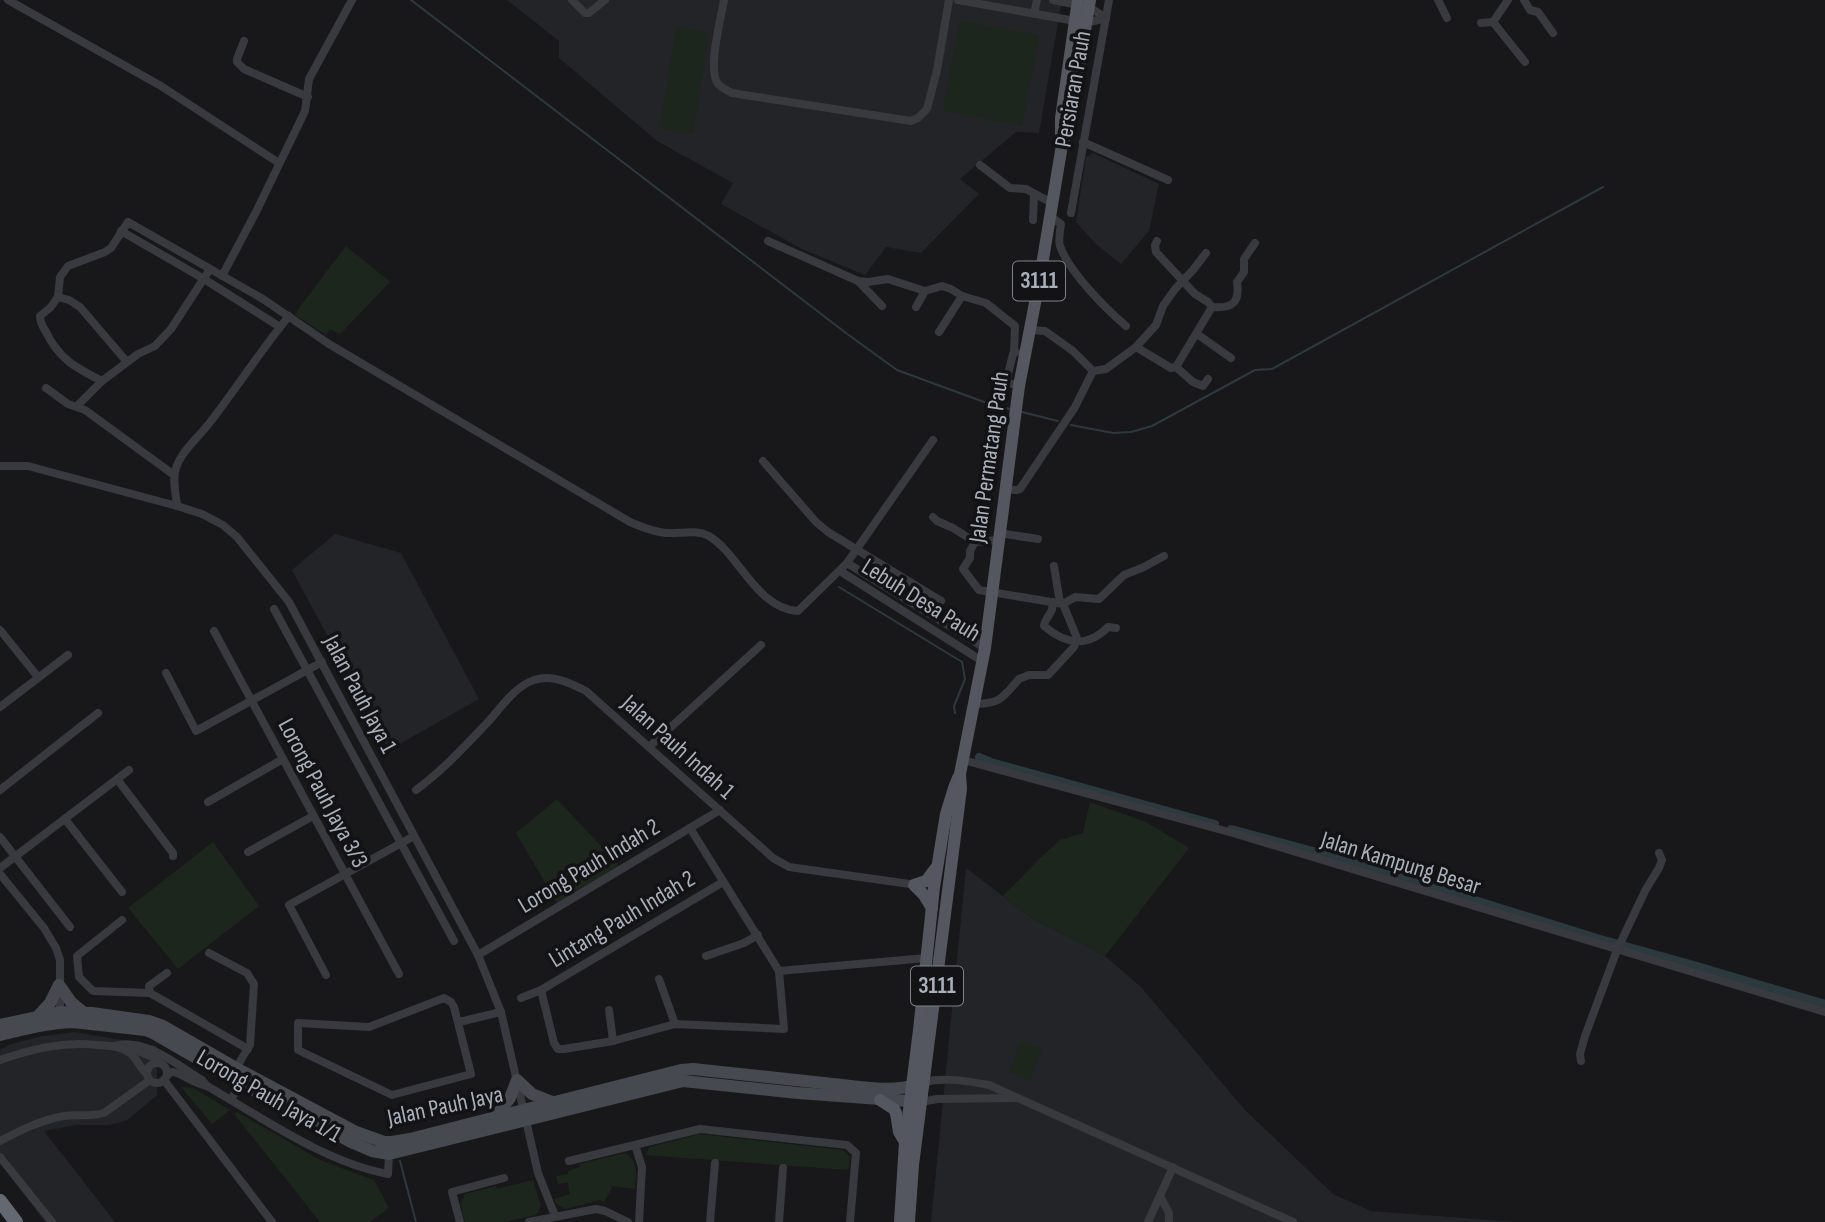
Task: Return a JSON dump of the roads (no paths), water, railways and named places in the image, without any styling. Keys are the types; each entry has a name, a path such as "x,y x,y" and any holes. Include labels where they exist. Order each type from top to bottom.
{"highway":[{"path":"0,1201 16,1222"}],"main road":[{"name":"Jalan Permatang Pauh","path":"918,1084 926,958 937,866 946,814 960,774 985,648 1018,391 1019,353 1029,330 1046,244 1062,145 1061,118 1083,3"},
{"name":"Jalan Permatang Pauh","path":"900,1222 905,1142 918,1084 961,789 960,774"},
{"path":"932,908 914,885 926,881 937,866"},
{"path":"880,1100 894,1109 899,1132 905,1142"},
{"name":"Jalan Permatang Pauh","path":"909,1222 915,1102"}],"street":[{"path":"8,0 161,86 279,163"},
{"path":"222,276 305,111 309,79 352,0"},
{"path":"572,0 585,13 589,13 605,0"},
{"path":"724,0 714,63 717,83 723,89 732,93 911,121 927,109 949,0"},
{"path":"958,0 1001,4 1034,14 1080,22 1106,18"},
{"path":"1034,14 1037,0"},
{"path":"1053,0 1083,3 1106,18"},
{"name":"Persiaran Pauh","path":"1071,212 1109,0"},
{"path":"1438,0 1447,18"},
{"path":"1493,22 1508,0"},
{"path":"1524,0 1530,10 1538,12 1553,33"},
{"path":"1481,23 1493,22"},
{"path":"1493,22 1525,62"},
{"path":"244,41 237,59 244,69 308,97"},
{"path":"1083,142 1168,180"},
{"path":"980,165 1010,188 1026,189 1052,203"},
{"name":"Persiaran Pauh","path":"1055,182 1076,186"},
{"path":"1034,194 1034,220"},
{"path":"1050,218 1061,224 1059,244 1072,267 1099,302 1126,326"},
{"path":"102,381 61,356 51,343 40,316 58,297 60,277 68,266 111,248 128,222 630,522 652,531 697,532 709,537 722,547 773,603 786,611 797,611 847,564 933,440"},
{"path":"121,231 280,327"},
{"path":"768,241 858,281 888,279 925,291 942,286 962,296 986,303 1012,322 1016,329 1019,353"},
{"path":"1157,241 1156,252 1195,294 1212,307 1226,308 1237,298 1237,282 1244,272 1244,259 1255,243"},
{"path":"1046,244 1059,244"},
{"path":"1093,371 1106,369 1136,347 1156,325 1163,306 1175,289 1206,253"},
{"path":"76,406 127,362 155,346 171,329 209,269"},
{"path":"858,281 882,306"},
{"path":"916,307 925,291"},
{"path":"939,332 962,296"},
{"path":"58,297 79,307 127,362"},
{"path":"1175,367 1212,307"},
{"path":"177,506 174,475 176,466 289,316"},
{"path":"1029,330 1045,331 1073,351 1093,371"},
{"path":"1197,334 1231,358"},
{"path":"1136,347 1166,366 1175,367 1198,385 1203,386 1208,379"},
{"path":"1005,489 1020,489 1075,407 1093,371"},
{"path":"46,388 174,475"},
{"path":"763,461 816,522 941,601"},
{"name":"Jalan Pauh Jaya 1","path":"0,466 28,466 202,514 223,525 237,537 289,602 478,955 501,1012 538,1173 555,1216"},
{"path":"933,517 975,542 999,537 1038,539"},
{"path":"975,542 970,558 963,567 979,590 1058,603 1075,597 1099,598 1124,575 1164,556"},
{"name":"Lebuh Desa Pauh","path":"847,564 985,648"},
{"path":"974,704 998,702 1024,677 1048,675 1074,647 1077,638 1058,603 1054,566"},
{"name":"Lebuh Desa Pauh","path":"839,571 982,661"},
{"path":"1058,603 1044,626 1061,638 1085,642 1108,627 1116,628"},
{"path":"274,609 454,941"},
{"path":"0,630 38,677"},
{"name":"Lorong Pauh Jaya 3/3","path":"214,631 399,974"},
{"path":"649,747 761,645"},
{"path":"0,707 68,655"},
{"path":"166,673 196,731 322,663"},
{"name":"Jalan Pauh Indah 1","path":"416,790 462,749 518,690 534,680 552,678 586,691 773,858 789,867 947,889"},
{"path":"0,790 98,713"},
{"path":"208,802 283,759"},
{"name":"Jalan Kampung Besar","path":"963,760 1245,837 1825,1012"},
{"path":"0,868 129,770"},
{"path":"117,779 173,856"},
{"name":"Lorong Pauh Indah 2","path":"478,955 720,810"},
{"path":"248,852 313,816"},
{"path":"65,818 122,892"},
{"path":"609,1010 613,1041 675,1024 784,1029 779,971 690,828"},
{"path":"326,975 289,905 414,836"},
{"path":"0,837 70,928"},
{"path":"1581,1061 1585,1036 1622,939 1662,860 1659,853"},
{"path":"0,874 56,947 60,960 61,1017"},
{"name":"Lintang Pauh Indah 2","path":"521,998 541,990 723,882"},
{"path":"122,920 77,956 79,977 93,991 150,993 248,1049"},
{"path":"706,956 744,943 758,935"},
{"path":"209,953 247,973 254,984 251,1039 236,1076 231,1100"},
{"path":"779,971 926,958"},
{"path":"150,993 149,986 167,973"},
{"path":"659,979 675,1024"},
{"path":"59,985 71,1002 85,1013"},
{"path":"38,1016 50,1003 59,985"},
{"name":"Lintang Pauh Indah 2","path":"541,990 554,1043 558,1049 613,1041"},
{"path":"444,998 451,1002 459,1022 471,1074 393,1095 298,1050 298,1023 369,1027 444,998"},
{"path":"459,1022 501,1012"},
{"name":"Jalan Pauh Jaya","path":"0,1025 38,1016 61,1017 85,1013 156,1023 236,1076 362,1148 389,1154 525,1116 688,1080 798,1093 915,1102"},
{"name":"Jalan Pauh Jaya","path":"0,1035 61,1017 73,1022 145,1030 236,1076 356,1132 384,1142 410,1139 495,1117 525,1116 555,1103 686,1069 891,1089 918,1084"},
{"path":"0,1060 63,1044 117,1045 131,1054 142,1070 156,1083 172,1072 199,1086 207,1086"},
{"name":"Lorong Pauh Jaya 1/1","path":"117,1045 201,1080 220,1094 327,1154 388,1174 389,1154"},
{"path":"0,1141 45,1120 68,1115 96,1116 104,1113 149,1077 151,1065 163,1062 167,1069 166,1078 272,1222"},
{"path":"220,1094 236,1076"},
{"path":"918,1084 936,1079 989,1085 1293,1222"},
{"path":"495,1117 510,1098 517,1080 532,1094 555,1103"},
{"path":"958,1080 958,1100"},
{"path":"915,1102 937,1099 1017,1098"},
{"path":"569,1161 700,1129 847,1145 856,1153 850,1222"},
{"path":"635,1145 642,1167 639,1222"},
{"path":"0,1157 52,1222"},
{"path":"710,1222 715,1163"},
{"path":"1148,1222 1173,1167"},
{"path":"779,1222 783,1168"},
{"path":"460,1222 452,1192 504,1178"},
{"path":"1160,1196 1169,1222"},
{"path":"529,1222 600,1209 628,1222"}],"waterway":[{"path":"411,0 897,370 1010,409"},
{"path":"1071,425 1113,433 1131,432 1152,426 1255,370 1272,369 1603,187"},
{"path":"1022,412 1058,421"},
{"path":"839,587 962,662 965,679 954,706 955,713"},
{"path":"979,757 1215,824"},
{"path":"1231,829 1343,859 1597,938 1825,1004"},
{"path":"400,1161 416,1222"}]}
